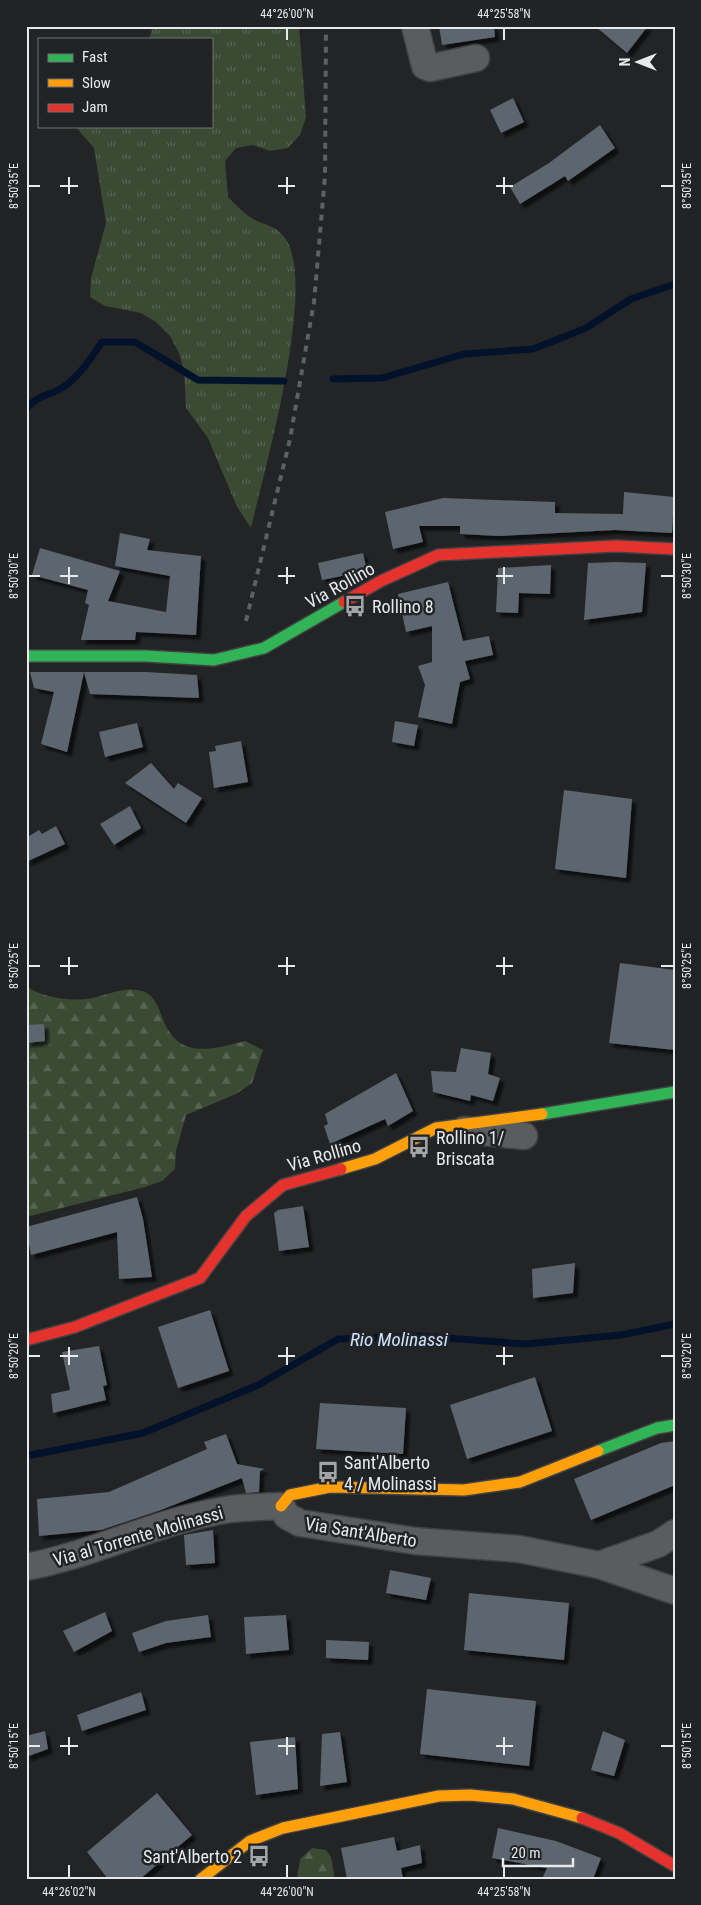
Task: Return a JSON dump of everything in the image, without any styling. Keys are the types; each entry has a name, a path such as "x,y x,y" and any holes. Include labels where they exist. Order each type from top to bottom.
{"street":[{"path":"414,26 423,62 430,68 476,58"},
{"name":"Via Rollino","path":"26,656 127,656 214,660 264,648 381,582 438,555 616,546 675,549"},
{"name":"Via Rollino","path":"26,1340 75,1327 200,1278 246,1216 283,1185 375,1159 436,1128 584,1109 675,1092"},
{"path":"436,1128 524,1136"},
{"name":"Via Sant'Alberto","path":"675,1425 657,1428 520,1482 464,1490 330,1487 290,1495 280,1506 287,1516 294,1520 321,1528 415,1541 518,1549 599,1564 675,1591"},
{"name":"Via al Torrente Molinassi","path":"26,1567 63,1560 175,1523 231,1509 280,1506"},
{"path":"599,1564 658,1544 675,1532"},
{"path":"201,1879 250,1841 283,1828 439,1796 470,1795 513,1799 581,1818 619,1833 675,1866"}],"green space":[{"path":"153,26 299,26 306,117 300,135 288,148 270,151 253,145 236,148 225,161 228,197 249,216 279,231 285,238 294,261 295,294 292,335 285,379 251,528 237,507 208,438 186,408 184,371 179,353 170,336 156,322 141,313 105,306 90,297 91,278 106,223 94,148 77,128 212,128 212,38 149,38"},
{"path":"26,986 41,994 67,999 93,998 112,992 132,989 145,992 156,1003 169,1031 186,1046 207,1049 245,1041 263,1050 252,1083 236,1094 186,1115 176,1151 175,1169 162,1181 26,1217"},
{"path":"312,1848 326,1850 331,1857 335,1879 297,1879 300,1859"}],"building":[{"path":"439,26 494,26 495,37 442,45"},
{"path":"595,26 648,26 627,53"},
{"path":"513,98 524,122 501,133 490,110"},
{"path":"600,125 615,148 568,181 565,176 520,204 510,187 549,163"},
{"path":"624,492 674,497 672,533 615,530 499,536 460,534 460,526 419,526 423,542 393,549 385,512 443,498 555,502 555,513 623,514"},
{"path":"120,533 150,539 147,550 201,556 196,635 136,632 135,640 81,640 89,605 85,603 88,590 32,575 40,548 120,571 108,601 166,612 170,576 115,566"},
{"path":"363,553 367,571 322,580 318,563"},
{"path":"588,563 646,563 642,612 584,620"},
{"path":"551,565 550,594 519,593 518,613 496,612 498,568"},
{"path":"448,582 463,641 489,636 493,655 465,661 470,679 460,682 452,724 418,717 425,685 418,666 432,662 432,626 406,632 398,594"},
{"path":"30,672 84,672 67,752 41,744 54,692 34,688"},
{"path":"84,672 146,672 197,675 199,698 90,694"},
{"path":"395,721 418,725 414,746 392,742"},
{"path":"137,723 143,747 105,757 99,732"},
{"path":"241,741 248,782 214,788 209,752 216,751 215,746"},
{"path":"151,763 174,789 178,783 202,798 186,823 125,783"},
{"path":"564,790 632,799 626,878 555,869"},
{"path":"130,806 141,828 114,845 100,824"},
{"path":"56,826 65,844 26,862 26,838 39,830 42,834"},
{"path":"620,963 675,970 675,1050 609,1043"},
{"path":"44,1024 45,1041 26,1043 26,1025"},
{"path":"461,1048 491,1053 488,1074 500,1078 493,1101 471,1095 470,1101 433,1092 431,1071 456,1072"},
{"path":"396,1073 413,1111 388,1126 385,1119 330,1144 324,1126 328,1124 325,1114"},
{"path":"137,1197 143,1219 152,1277 119,1279 117,1232 31,1255 26,1227"},
{"path":"303,1206 309,1247 279,1251 274,1213 278,1210"},
{"path":"575,1263 573,1293 533,1298 532,1269"},
{"path":"210,1310 229,1371 178,1388 158,1327"},
{"path":"99,1346 107,1385 103,1386 106,1400 53,1413 51,1394 70,1390 62,1352"},
{"path":"535,1377 552,1431 467,1459 450,1405"},
{"path":"320,1403 406,1408 403,1454 316,1449"},
{"path":"226,1434 237,1464 265,1469 260,1471 259,1492 246,1493 242,1478 161,1510 101,1530 39,1536 37,1499 109,1492 207,1449 204,1442"},
{"path":"675,1441 675,1485 591,1520 574,1479 661,1443"},
{"path":"213,1530 215,1563 186,1565 184,1535"},
{"path":"390,1570 431,1578 426,1600 386,1593"},
{"path":"469,1593 569,1603 564,1660 464,1650"},
{"path":"105,1612 112,1631 74,1652 63,1631"},
{"path":"208,1615 211,1637 166,1643 139,1652 132,1633 166,1621"},
{"path":"286,1615 289,1650 246,1654 244,1617"},
{"path":"326,1640 369,1642 368,1660 326,1658"},
{"path":"427,1689 536,1701 529,1766 420,1754"},
{"path":"141,1692 146,1710 82,1731 77,1715"},
{"path":"45,1731 48,1749 26,1757 26,1736"},
{"path":"603,1731 625,1740 614,1776 591,1770"},
{"path":"340,1732 347,1782 320,1786 322,1734"},
{"path":"295,1737 298,1789 256,1795 250,1742"},
{"path":"157,1793 192,1835 140,1879 108,1879 87,1852"},
{"path":"498,1828 556,1841 601,1858 593,1879 542,1879 547,1868 492,1858"},
{"path":"394,1837 397,1851 420,1845 422,1863 401,1868 403,1879 347,1879 341,1848"}],"waterway":[{"path":"333,379 382,378 464,354 533,349 586,328 631,299 675,284"},
{"path":"26,409 30,404 60,389 72,380 102,342 135,342 198,380 284,381"},
{"name":"Rio Molinassi","path":"26,1456 143,1433 258,1385 338,1339 420,1336 525,1344 621,1335 675,1324"}],"railway":[{"path":"246,621 290,439 314,302 325,176 326,26"}],"traffic: fast":[{"path":"26,656 146,656 214,660 264,648 344,602"},
{"path":"542,1114 675,1092"},
{"path":"598,1451 657,1428 675,1425"}],"traffic: slow":[{"path":"341,1169 375,1159 436,1128 542,1114"},
{"path":"281,1506 290,1495 330,1487 464,1490 520,1482 598,1451"},
{"path":"201,1879 250,1841 283,1828 439,1796 470,1795 513,1799 582,1818"}],"traffic: jam":[{"path":"344,602 381,581 438,555 616,546 675,549"},
{"path":"26,1340 75,1327 200,1278 246,1216 283,1185 341,1169"},
{"path":"582,1818 619,1833 675,1866"}],"place":[{"name":"Rollino 8","path":"355,606"},
{"name":"Rollino 1/ Briscata","path":"419,1147"},
{"name":"Sant'Alberto 4 / Molinassi","path":"328,1472"},
{"name":"Sant'Alberto 2","path":"259,1856"}]}
